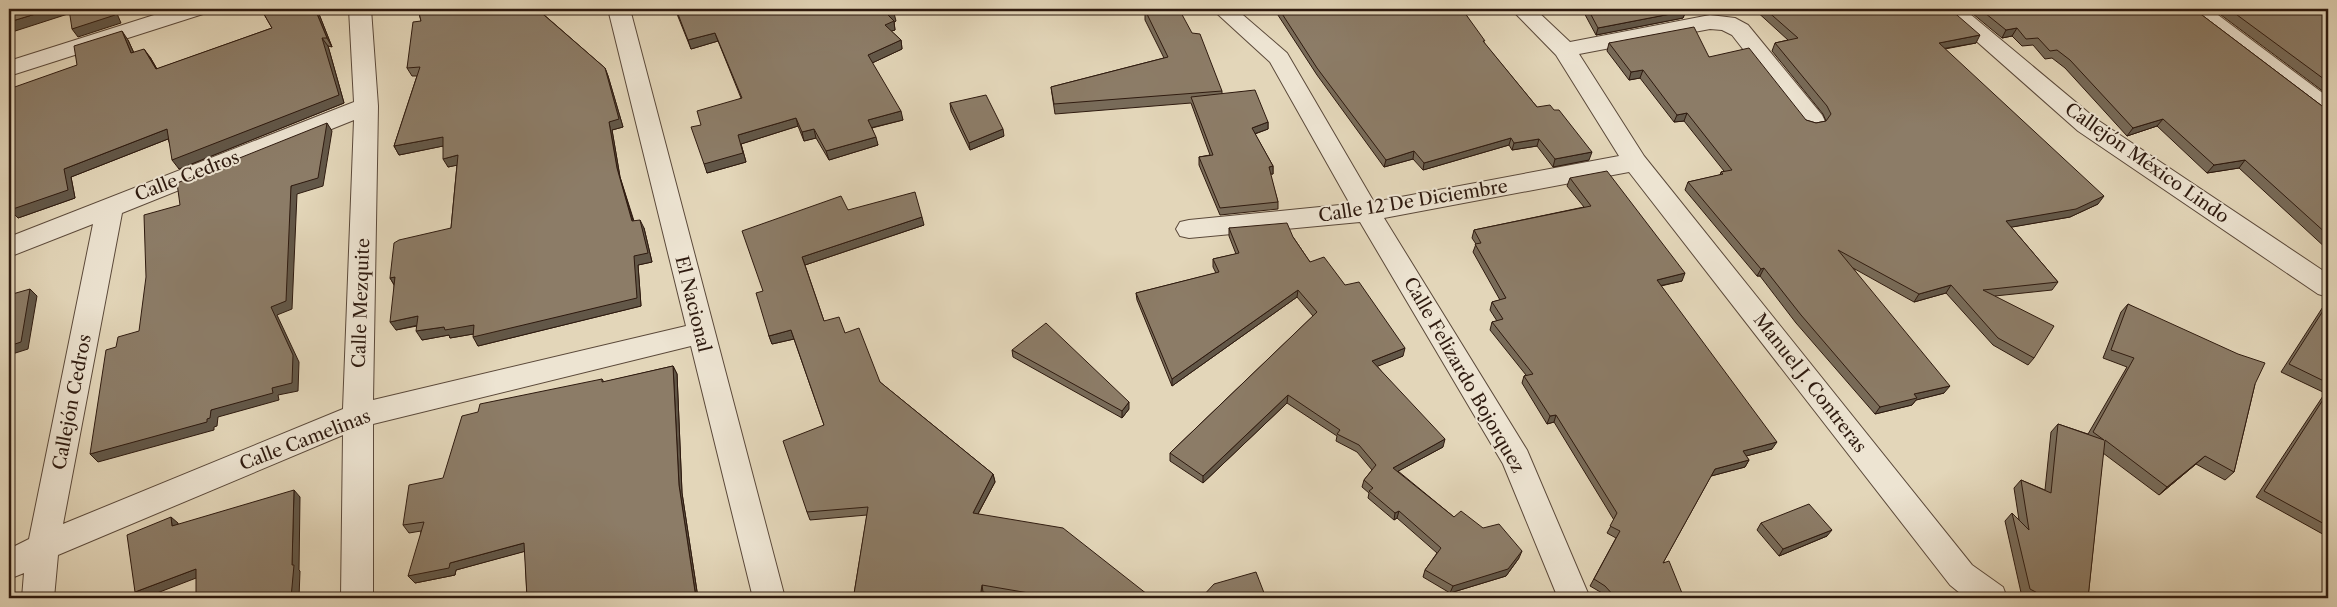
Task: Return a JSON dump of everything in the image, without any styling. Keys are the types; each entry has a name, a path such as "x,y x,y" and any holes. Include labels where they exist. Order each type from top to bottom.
{"street":[{"path":"9,69 195,9"},
{"name":"Calle Mezquite","path":"357,598 358,416 366,106 360,9"},
{"name":"El Nacional","path":"620,9 769,598"},
{"name":"Calle Felizardo Bojorquez","path":"1223,9 1279,58 1367,212 1516,460 1574,598"},
{"name":"Manuel J. Contreras","path":"1522,9 1565,50 1635,162 1961,575 1991,598"},
{"name":"Callejón México Lindo","path":"1950,9 2086,125 2328,287"},
{"path":"2196,9 2328,109"},
{"path":"1565,50 1710,22 1727,23 1740,30 1813,121"},
{"name":"Calle Cedros","path":"9,247 366,106"},
{"name":"Calle 12 De Diciembre","path":"1189,229 1367,212 1635,162"},
{"name":"Callejón Cedros","path":"38,598 43,548 110,206"},
{"name":"Calle Camelinas","path":"9,565 43,548 358,416 701,333"}],"building":[{"path":"9,9 52,9 9,22"},
{"path":"69,9 113,9 115,15 72,29"},
{"path":"261,9 315,9 327,38 322,38 339,95 172,160 167,129 64,169 68,190 10,210 9,89 77,65 74,46 122,31 131,53 144,49 156,69 272,28"},
{"path":"418,9 537,9 605,68 619,119 609,122 617,168 632,221 640,220 648,253 634,256 637,298 473,337 474,325 445,330 444,327 416,331 418,316 390,322 395,277 390,278 394,243 399,240 451,228 458,155 443,159 443,137 394,146 420,67 407,68 413,22 421,21"},
{"path":"676,9 890,9 894,13 888,15 894,21 885,25 901,40 868,55 901,111 868,120 876,137 826,151 814,129 802,132 796,118 738,135 743,153 704,164 691,127 701,125 697,111 742,98 715,33 688,40"},
{"path":"1179,9 1192,33 1200,34 1222,91 1054,104 1051,87 1168,57 1145,10"},
{"path":"1279,9 1462,9 1485,41 1483,41 1537,107 1550,105 1554,110 1559,110 1592,152 1555,159 1539,139 1514,143 1511,138 1424,163 1414,151 1386,160 1317,68"},
{"path":"1588,9 1685,9 1686,11 1598,28"},
{"path":"1765,9 1950,9 1980,35 1939,43 2104,196 2076,209 2006,221 2058,282 1983,290 2054,326 2034,358 1998,338 1951,285 1919,294 1838,250 1950,386 1914,394 1917,398 1880,407 1801,315 1764,268 1761,269 1688,182 1732,170 1687,113 1677,115 1643,70 1631,72 1609,43 1694,27 1709,57 1749,48 1806,120 1816,123 1826,121 1831,114 1827,106 1775,43 1798,38"},
{"path":"1980,9 2194,9 2328,109 2328,235 2245,160 2214,165 2163,119 2133,128 2070,60 2057,50 2050,51 2038,38 2026,39 2017,28 2006,30"},
{"path":"2229,9 2328,9 2328,82"},
{"path":"1255,90 1268,122 1252,128 1273,166 1269,167 1278,202 1220,208 1199,157 1213,155 1191,97"},
{"path":"986,95 1003,129 969,143 950,103"},
{"path":"327,123 318,178 291,186 286,301 271,307 293,355 292,383 272,388 273,393 211,410 210,418 207,419 207,422 90,454 106,350 116,347 118,337 139,331 146,277 144,215 180,205 177,183"},
{"path":"1607,171 1685,273 1657,280 1777,442 1743,451 1749,460 1715,469 1663,563 1669,561 1684,598 1614,598 1605,586 1594,579 1620,531 1610,526 1617,513 1556,415 1550,416 1524,376 1533,374 1492,322 1503,319 1492,302 1506,298 1475,244 1481,243 1474,230 1591,206 1570,178"},
{"path":"915,192 922,217 802,257 824,321 839,317 845,333 859,328 880,382 993,474 973,513 1063,528 1152,598 1058,598 982,585 980,598 850,598 851,594 854,594 868,507 807,512 783,441 824,425 791,330 769,336 756,293 763,291 742,231 841,196 848,210"},
{"path":"1287,223 1293,237 1310,262 1324,257 1345,285 1359,282 1405,348 1372,361 1445,439 1393,468 1454,517 1461,511 1483,528 1499,524 1522,551 1508,569 1453,586 1425,570 1441,548 1399,511 1395,513 1369,491 1373,488 1364,480 1376,465 1359,445 1337,434 1340,430 1288,395 1203,476 1170,453 1317,312 1298,290 1172,379 1136,293 1219,272 1213,259 1239,253 1229,228"},
{"path":"30,289 21,342 9,346 9,295"},
{"path":"2328,303 2328,383 2289,364"},
{"path":"2128,304 2238,354 2265,363 2255,384 2234,472 2205,456 2167,487 2105,440 2088,598 2047,598 2030,589 2012,513 2029,530 2021,480 2051,493 2058,424 2104,440 2093,432 2134,358 2111,350"},
{"path":"1046,323 1129,402 1122,411 1012,350"},
{"path":"673,366 679,485 696,598 575,598 575,596 569,598 527,598 524,543 450,563 449,568 408,576 424,522 403,525 409,485 443,478 462,416 478,412 480,404 602,379 602,382"},
{"path":"2328,392 2328,526 2264,491"},
{"path":"294,490 292,565 294,565 291,598 196,598 196,569 135,592 127,535 171,517 172,526"},
{"path":"1809,504 1832,530 1783,549 1761,523"},
{"path":"1256,572 1266,598 1201,598 1214,584"}]}
